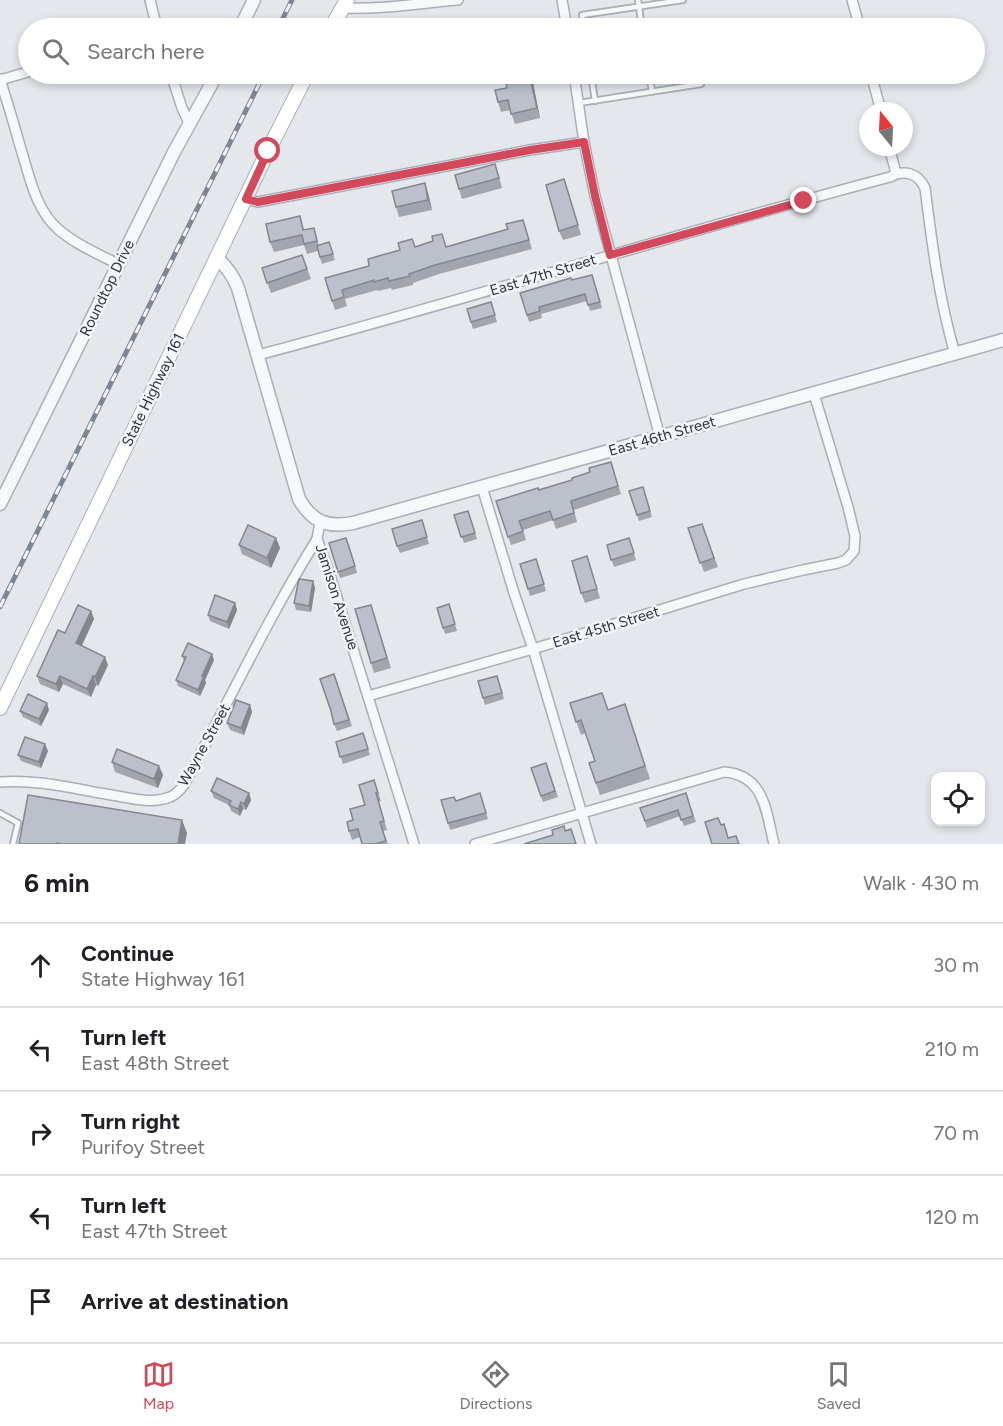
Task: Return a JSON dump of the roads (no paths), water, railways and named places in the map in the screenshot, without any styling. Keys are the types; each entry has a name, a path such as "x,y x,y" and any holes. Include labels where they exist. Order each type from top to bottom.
{"main road":[{"path":"337,18 345,4"},
{"name":"State Highway 161","path":"0,708 268,151 303,84"}],"street":[{"path":"150,0 154,18"},
{"path":"245,18 254,0"},
{"path":"345,4 362,9 458,0"},
{"path":"562,0 565,18"},
{"path":"852,0 857,18"},
{"path":"18,75 0,80 39,202 49,220 59,230 118,264"},
{"path":"174,84 189,123"},
{"name":"Roundtop Drive","path":"0,504 4,486 189,123 211,84"},
{"path":"576,84 595,196 660,437"},
{"path":"873,84 878,102"},
{"path":"246,199 258,202 530,150 584,142"},
{"path":"892,156 896,173 916,176 925,188 938,284 945,321 955,354"},
{"name":"East 47th Street","path":"258,355 445,304 610,255 890,177 896,173"},
{"name":"Jamison Avenue","path":"218,258 232,274 238,288 299,499 311,516 320,522 317,539 414,844"},
{"name":"East 46th Street","path":"320,522 342,525 1003,340"},
{"name":"East 45th Street","path":"368,696 533,649 744,584 846,560 854,551 855,536 814,394"},
{"path":"482,487 591,844"},
{"name":"Wayne Street","path":"0,782 35,783 149,801 170,797 177,793 184,785 263,634 317,539"},
{"path":"476,844 724,772 744,776 759,790 774,844"}],"lane":[{"path":"638,0 641,18"},
{"path":"582,18 582,15 683,0"},
{"path":"593,84 596,101"},
{"path":"651,84 652,91"},
{"path":"579,103 701,84"},
{"path":"0,813 18,823 13,844"}],"railway":[{"path":"283,18 292,0"},
{"path":"0,607 259,84"}]}
